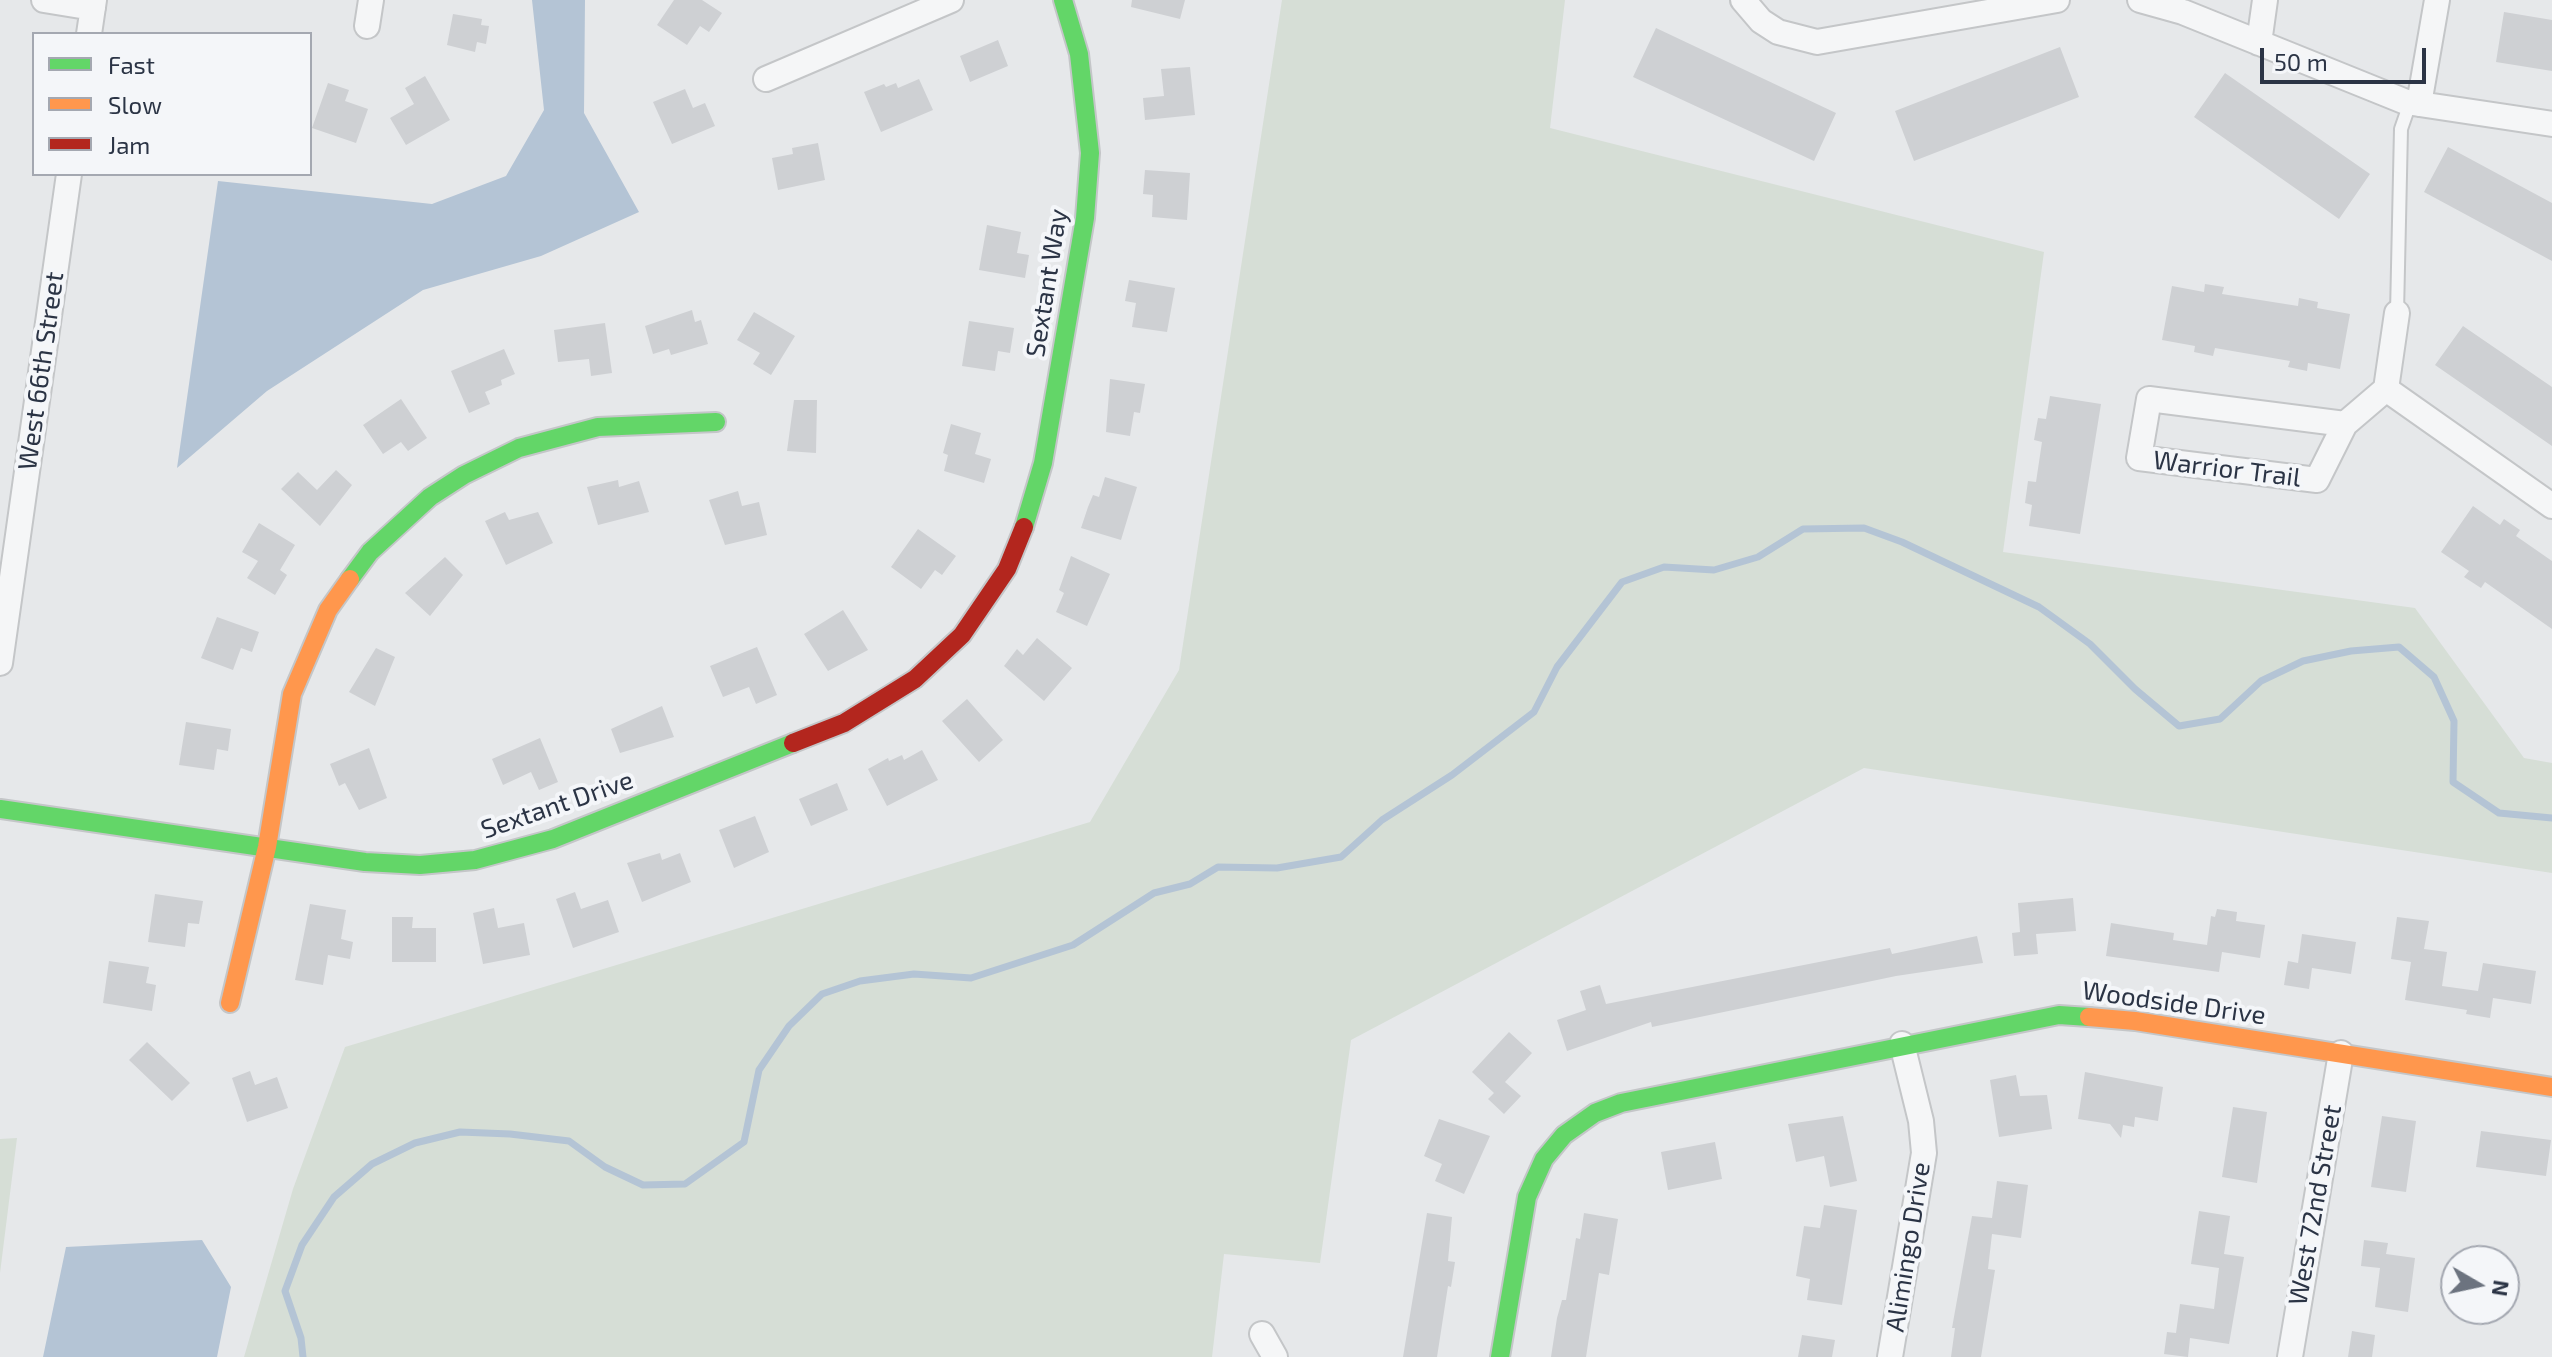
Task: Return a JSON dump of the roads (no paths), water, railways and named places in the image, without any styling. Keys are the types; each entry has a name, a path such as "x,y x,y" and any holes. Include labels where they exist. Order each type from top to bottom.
{"street":[{"path":"44,0 94,4 89,32"},
{"path":"367,26 371,0"},
{"path":"766,79 951,0"},
{"name":"Sextant Way","path":"1007,569 1036,495 1085,218 1089,120 1079,54 1063,0"},
{"path":"1745,3 1778,32 1817,42 2057,0"},
{"path":"2140,0 2183,12 2414,104 2552,124"},
{"path":"2259,43 2265,0"},
{"path":"2414,104 2437,0"},
{"name":"West 66th Street","path":"0,663 69,176"},
{"path":"2397,308 2386,389 2552,506"},
{"name":"Warrior Trail","path":"2345,424 2149,399 2139,458 2317,480 2345,424 2386,389"},
{"path":"230,1003 267,847 287,714 302,665 323,619 345,584 398,523 464,475 538,442 619,425 716,422"},
{"name":"Sextant Drive","path":"0,809 365,862 420,865 484,859 553,839 844,723 890,697 962,635 1007,569"},
{"name":"Woodside Drive","path":"1500,1357 1530,1190 1544,1159 1564,1135 1604,1109 2033,1017 2077,1015 2552,1087"},
{"name":"Alimingo Drive","path":"1890,1357 1924,1153 1921,1121 1902,1044"},
{"name":"West 72nd Street","path":"2290,1357 2341,1053"},
{"path":"1262,1334 1275,1357"}],"lane":[{"path":"2397,308 2401,129 2414,104"}],"water":[{"path":"532,0 585,0 584,113 639,212 541,256 423,290 267,391 177,468 218,181 432,204 506,176 544,110"},
{"path":"202,1240 231,1287 217,1357 43,1357 66,1247"}],"waterway":[{"path":"303,1357 301,1338 285,1291 302,1245 334,1197 372,1164 415,1143 460,1132 510,1134 569,1141 605,1167 643,1185 685,1184 744,1142 759,1070 789,1026 822,994 860,981 914,974 971,978 1073,945 1154,893 1190,884 1218,867 1277,868 1341,857 1382,820 1452,775 1534,712 1557,667 1622,582 1664,567 1714,570 1758,557 1803,529 1864,528 1902,542 2039,607 2090,644 2135,689 2179,726 2220,719 2261,681 2303,661 2351,651 2399,647 2434,677 2454,721 2453,782 2499,813 2552,818"}]}
